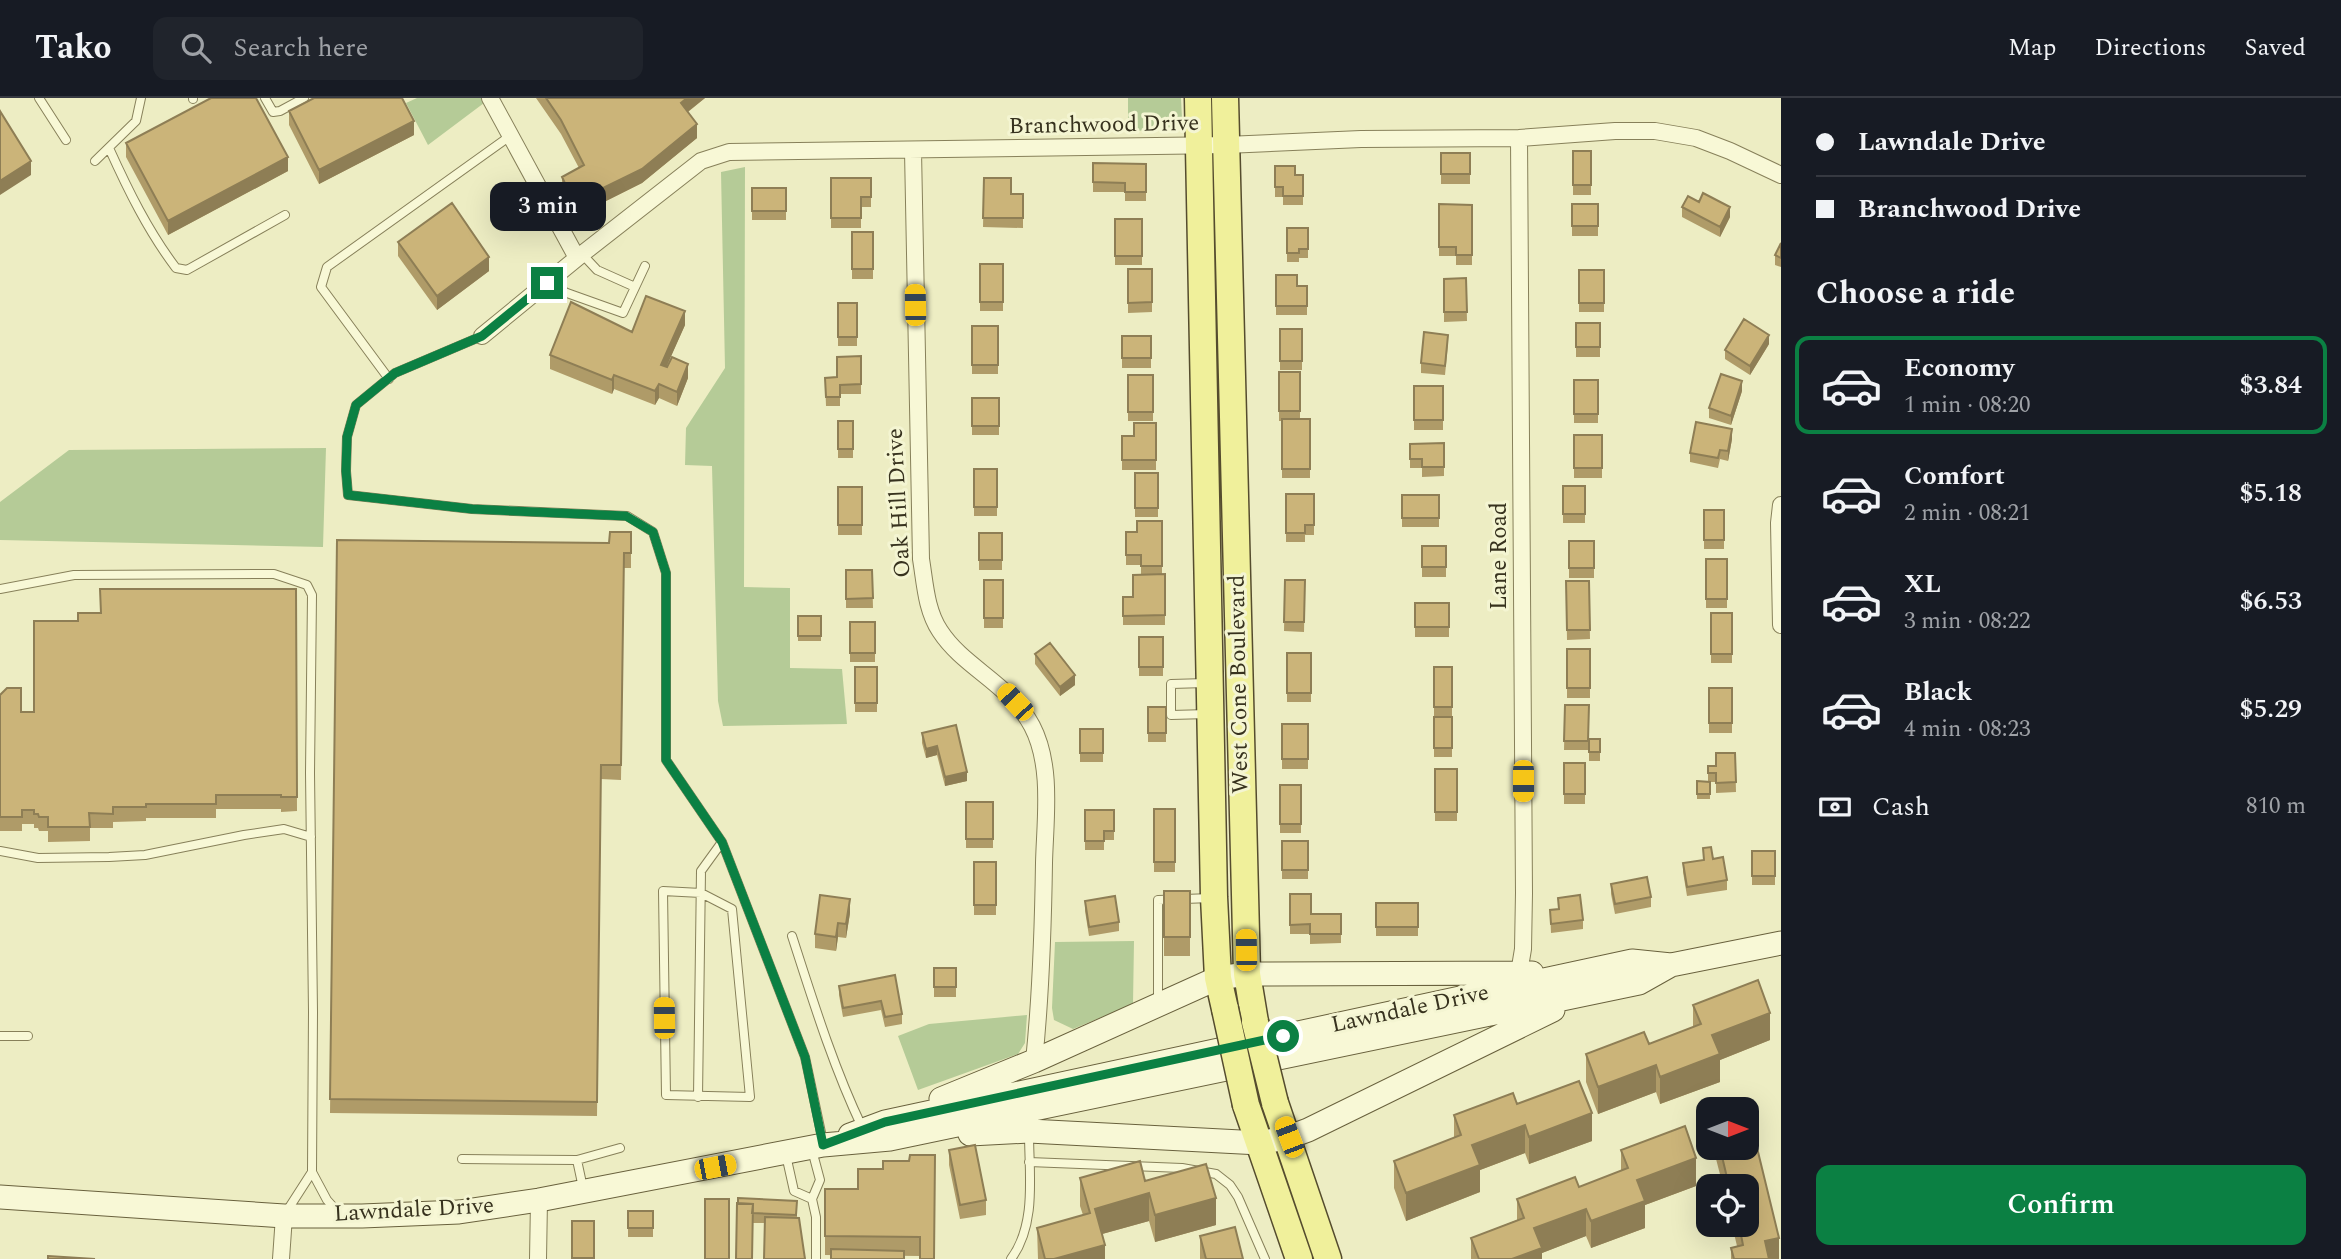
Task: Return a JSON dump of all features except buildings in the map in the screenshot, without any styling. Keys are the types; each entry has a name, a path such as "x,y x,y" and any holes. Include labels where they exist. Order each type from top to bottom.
{"main road":[{"name":"West Cone Boulevard","path":"1198,98 1214,897 1218,978 1246,1105 1299,1259"},
{"name":"West Cone Boulevard","path":"1225,98 1247,974 1255,1022 1275,1103 1289,1137 1328,1259"},
{"name":"Lawndale Drive","path":"0,1197 284,1216 459,1212 584,1192 786,1153 1581,984 1639,984 1671,965 1781,943"},
{"path":"888,1130 1218,978 1247,974 1519,973 1581,984"},
{"path":"888,1130 1029,1131 1260,1143 1289,1137 1308,1130 1581,984"},
{"name":"Lawndale Drive","path":"817,1146 863,1130 888,1130"}],"street":[{"path":"490,98 580,256"},
{"name":"Branchwood Drive","path":"482,336 701,161 729,152 1226,145 1361,139 1519,138 1655,131 1696,138 1781,175"},
{"name":"Lane Road","path":"1519,138 1524,893 1523,949 1519,973"},
{"name":"Oak Hill Drive","path":"913,151 922,559 931,613 940,631 955,650 998,683 1026,715 1034,730 1045,777 1042,972 1034,1061"},
{"path":"1781,505 1781,625"},
{"path":"538,1259 539,1200"},
{"path":"281,1259 284,1216"}],"lane":[{"path":"39,98 66,140"},
{"path":"95,162 136,121 141,98"},
{"path":"265,98 273,112 304,98"},
{"path":"388,379 321,287 327,267 510,136"},
{"path":"109,148 132,198 157,242 176,268 187,270 285,215"},
{"path":"580,256 597,270 635,287"},
{"path":"547,283 623,313 645,266"},
{"path":"482,336 395,373 356,405 347,437 348,495 472,509 626,516 653,532 666,573 666,760 722,842 805,1057 820,1180 812,1199 816,1217 816,1259"},
{"path":"0,589 74,575 274,574 307,585 312,595 312,1172 327,1200 341,1216"},
{"path":"1210,683 1171,684 1171,715 1211,714"},
{"path":"0,851 38,858 109,857 145,855 284,829 311,837"},
{"path":"698,1097 701,871 722,842"},
{"path":"663,891 701,893 732,909 750,1097 666,1095 663,891"},
{"path":"1158,1004 1157,900 1214,897"},
{"path":"792,936 825,1041 863,1130"},
{"path":"0,1036 28,1036"},
{"path":"1011,1259 1021,1241 1028,1218 1029,1131"},
{"path":"462,1159 577,1160 620,1148"},
{"path":"786,1153 794,1191 812,1199"},
{"path":"577,1160 584,1192"},
{"path":"1029,1162 1182,1168 1216,1174 1230,1185 1238,1197 1265,1259"},
{"path":"284,1216 312,1172"}],"green space":[{"path":"417,98 482,98 484,103 428,145 406,103"},
{"path":"1128,98 1181,98 1182,119 1174,127 1128,132"},
{"path":"745,167 744,587 790,588 790,668 842,669 847,724 723,726 718,701 712,466 685,465 686,428 725,368 721,172"},
{"path":"326,448 323,547 0,540 0,502 69,450"},
{"path":"1134,941 1133,1004 1073,1029 1054,1020 1052,1008 1055,942"},
{"path":"1027,1015 1025,1043 1018,1054 918,1090 898,1036 929,1024"}],"route":[{"path":"547,283 482,336 395,373 356,405 347,437 348,495 472,509 626,516 653,532 666,573 666,760 722,842 805,1057 823,1145 885,1122 1283,1036"}]}
